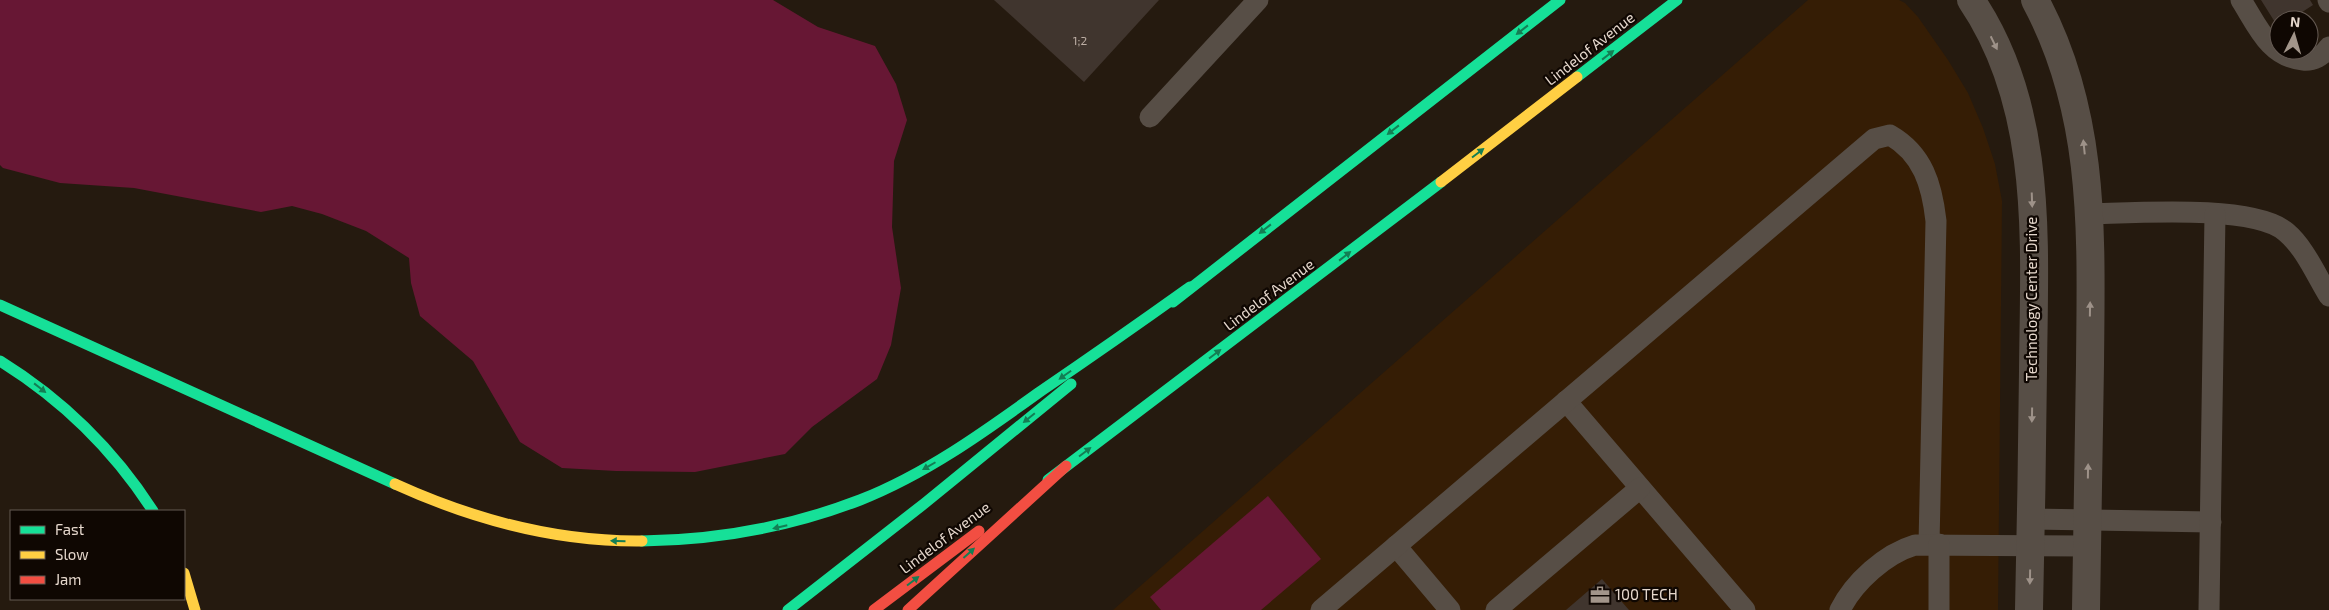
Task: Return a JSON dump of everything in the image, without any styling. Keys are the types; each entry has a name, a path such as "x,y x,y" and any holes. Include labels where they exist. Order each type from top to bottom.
{"main road":[{"path":"788,610 925,503 1190,287 1560,0"},
{"name":"Lindelof Avenue","path":"874,610 1340,260 1677,0"},
{"path":"0,306 408,490 457,509 556,535 613,542 695,540 752,533 807,520 858,501 926,468 969,442 1190,287"},
{"path":"0,361 20,372 88,428 109,451 152,510"},
{"path":"908,610 1066,466"},
{"path":"185,577 195,610"}],"street":[{"name":"Technology Center Drive","path":"1971,0 1996,46 2012,85 2028,149 2032,190 2034,266 2029,610"},
{"path":"2035,0 2047,22 2065,67 2083,140 2090,214 2086,610"}],"lane":[{"path":"1150,117 1258,0"},
{"path":"2242,0 2270,45 2288,57 2309,60 2318,57 2329,47"},
{"path":"1321,610 1874,139 1890,135 1906,144 1921,166 1931,188 1936,221 1934,544 1938,610"},
{"path":"2090,214 2215,214 2257,219 2285,231 2296,242 2329,296"},
{"path":"2209,610 2215,214"},
{"path":"1566,401 1745,610"},
{"path":"1496,610 1640,488"},
{"path":"1840,610 1859,583 1896,552 1915,545 2031,532 2087,533 2211,522"},
{"path":"1396,546 1450,610"}],"shaded area":[{"path":"0,0 773,0 818,27 875,46 896,84 907,120 894,161 892,227 901,288 891,345 877,379 812,427 785,454 695,472 562,468 520,442 473,361 420,316 411,283 409,258 366,231 322,214 292,206 261,212 134,188 60,183 3,168 0,165"},
{"path":"1808,0 1899,0 1905,3 1918,17 1968,93 1983,128 1995,164 2002,201 1998,610 1113,610"},
{"path":"1268,496 1321,559 1261,610 1161,610 1150,597"}],"building":[{"path":"994,0 1159,0 1084,82"},
{"path":"2261,0 2310,0 2313,5 2305,10 2269,10 2269,13"},
{"name":"100 TECH","path":"1602,579 1629,610 1566,610"}],"traffic: fast":[{"path":"1173,302 1560,0"},
{"path":"1577,77 1677,0"},
{"path":"1048,480 1441,182"},
{"path":"642,541 725,535 780,525 834,509 884,490 931,465 976,437 1190,287"},
{"path":"0,305 395,484"},
{"path":"0,361 45,392 85,427 121,467 152,510"},
{"path":"788,610 925,503 1071,384"}],"traffic: slow":[{"path":"1441,182 1577,77"},
{"path":"395,484 454,508 516,526 578,537 642,541"},
{"path":"185,576 195,610"}],"traffic: jam":[{"path":"908,610 1066,466"},
{"path":"874,610 979,531"}],"place":[{"name":"100 TECH","path":"1600,595"}]}
